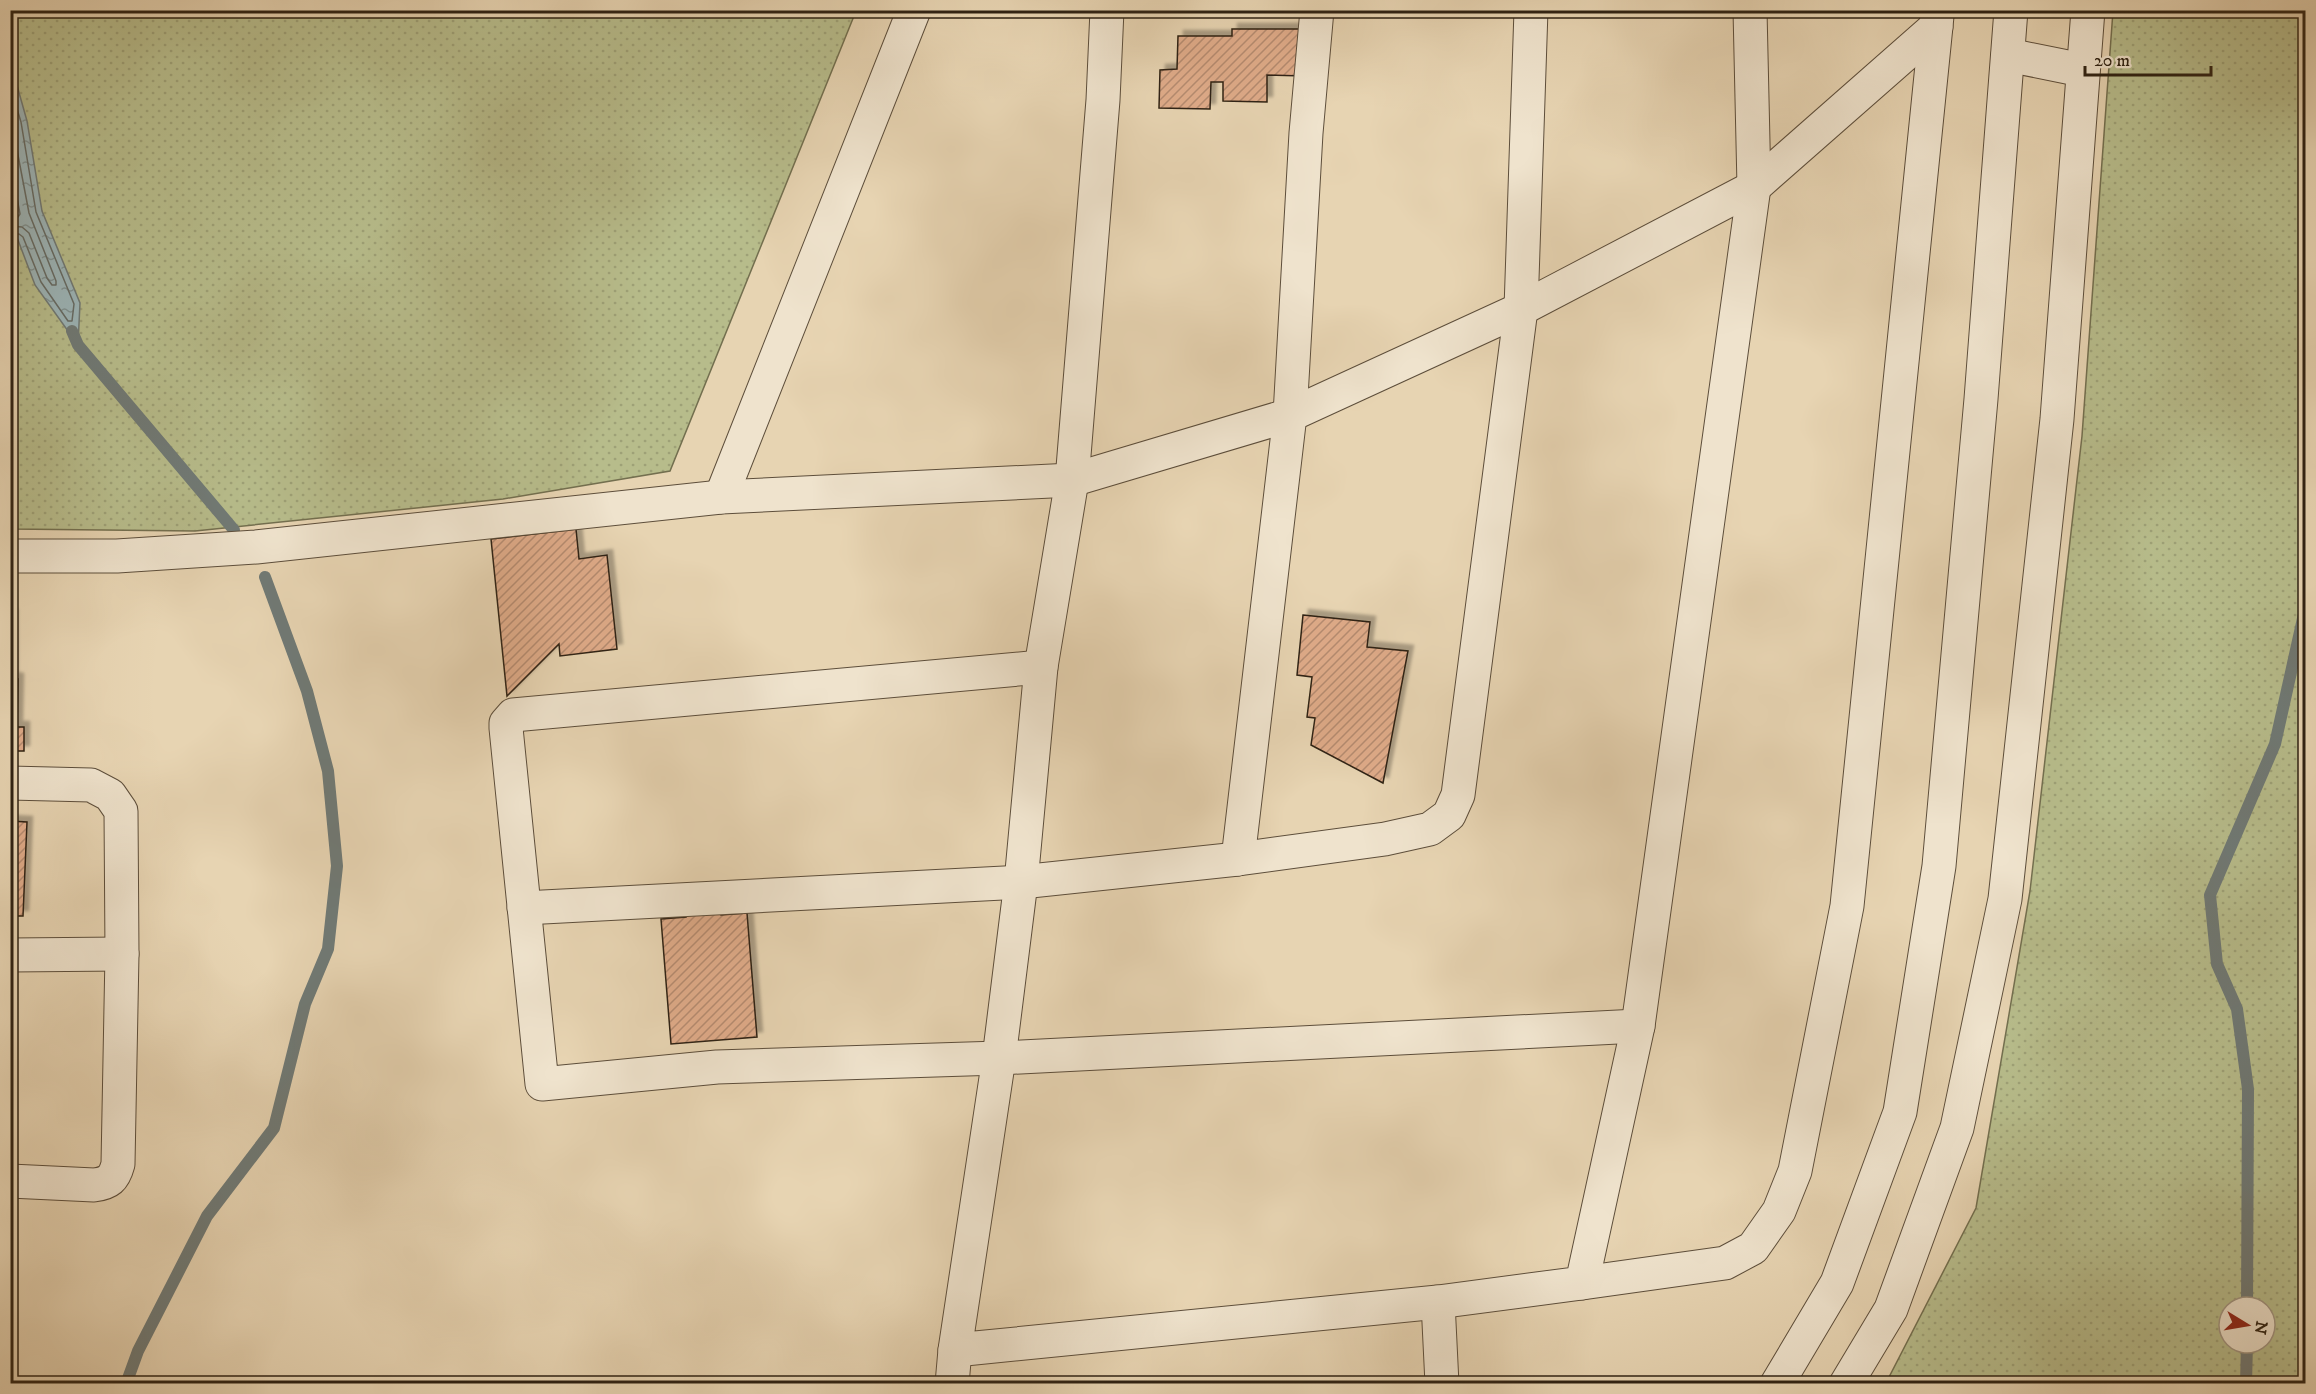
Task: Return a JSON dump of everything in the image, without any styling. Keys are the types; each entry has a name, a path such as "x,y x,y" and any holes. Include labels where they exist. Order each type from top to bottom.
{"street":[{"path":"721,497 914,10"},
{"path":"952,1383 999,1058 1021,882 1041,667 1072,480 1103,100 1107,10"},
{"path":"1238,859 1290,415 1306,133 1317,10"},
{"path":"524,908 1021,882 1238,859 1396,837 1430,830 1449,815 1458,795 1521,309 1531,10"},
{"path":"1582,1282 1638,1026 1754,187 1750,10"},
{"path":"1777,1383 1837,1283 1900,1112 1938,866 1981,399 2012,10"},
{"path":"1846,1383 1891,1308 1957,1128 2005,899 2057,419 2088,10"},
{"path":"10,556 117,556 256,547 721,497 1072,480 1290,415 1521,309 1754,187 1937,19"},
{"path":"955,1350 1438,1302 1725,1263 1753,1248 1779,1211 1795,1171 1847,906 1937,19"},
{"path":"2008,56 2082,70"},
{"path":"1041,667 513,715 508,719 506,728 542,1084 717,1066 999,1058 1638,1026"},
{"path":"10,783 91,785 110,795 121,811 122,954 118,1164 115,1176 106,1183 94,1185 10,1181"},
{"path":"10,955 122,954"},
{"path":"1438,1302 1442,1383"}],"green space":[{"path":"11,11 856,11 670,471 503,499 195,531 11,529"},
{"path":"2113,11 2305,11 2305,1383 1886,1383 1976,1208 2030,891 2082,436"}],"water":[{"path":"11,64 27,121 42,211 80,303 78,345 35,285 18,240 11,240"}],"building":[{"path":"1232,29 1305,29 1304,76 1267,75 1267,102 1223,101 1223,82 1211,82 1210,109 1159,108 1160,70 1177,69 1178,36 1232,36"},
{"path":"576,529 579,559 607,555 617,649 560,656 559,644 507,696 491,539"},
{"path":"10,615 12,615 12,678 18,679 17,727 24,727 24,751 10,751"},
{"path":"1303,615 1370,622 1367,647 1408,651 1383,783 1311,745 1315,718 1307,717 1312,677 1297,675"},
{"path":"10,821 27,822 23,916 10,916"},
{"path":"719,903 721,915 747,913 757,1037 671,1044 661,919 686,917 685,906"}],"waterway":[{"path":"72,331 78,345 234,530"},
{"path":"126,1384 138,1351 207,1216 274,1128 305,1004 328,949 337,866 328,771 307,691 265,577"},
{"path":"2247,1295 2248,1089 2237,1009 2217,964 2210,895 2275,744 2306,605"},
{"path":"2246,1384 2247,1355"}]}
